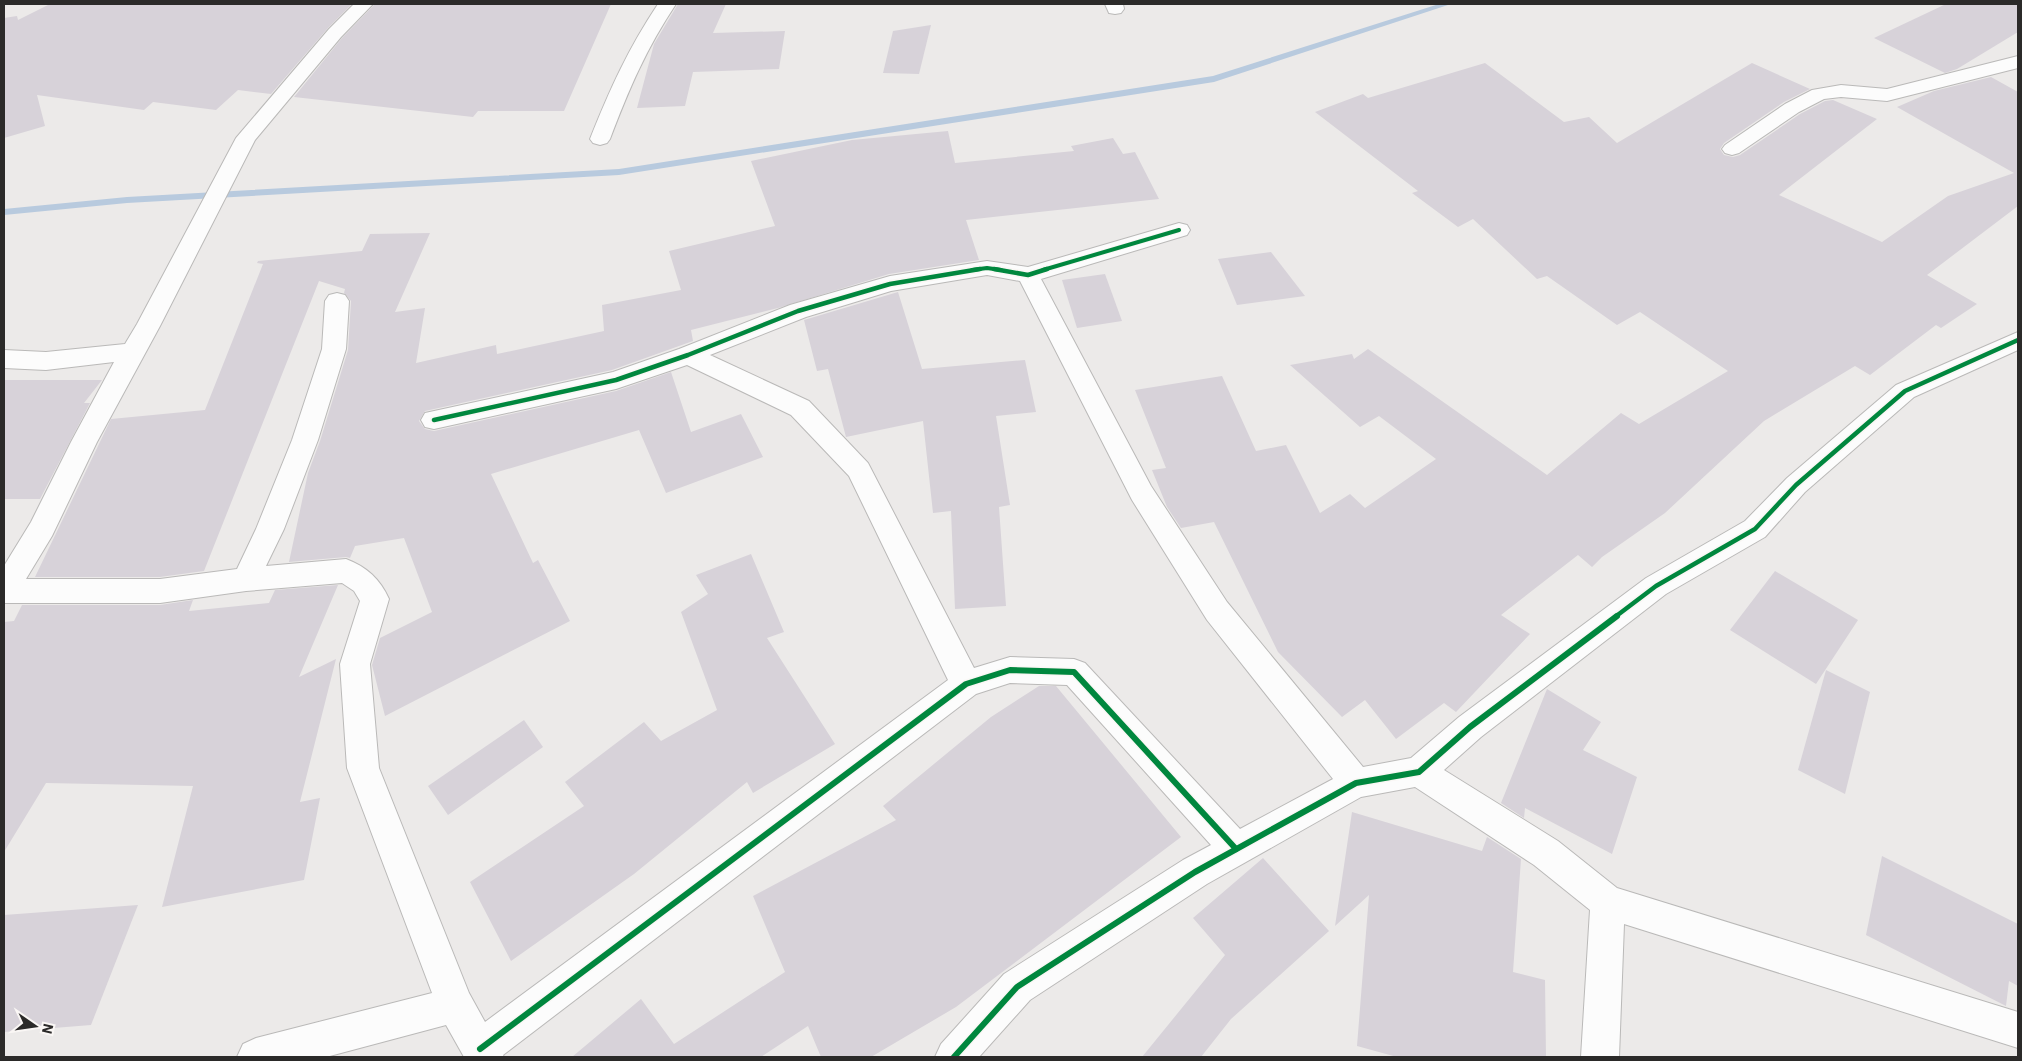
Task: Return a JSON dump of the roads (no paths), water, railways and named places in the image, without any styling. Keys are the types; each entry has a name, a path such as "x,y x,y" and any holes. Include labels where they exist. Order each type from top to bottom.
{"street":[{"path":"4,590 42,528 132,352 148,326 246,138 335,33 364,4"},
{"path":"600,139 622,82 667,4"},
{"path":"1732,149 1792,108 1819,94 1841,91 1887,94 2018,62"},
{"path":"434,420 616,380 688,355 798,311 890,284 987,268 1028,275 1179,230"},
{"path":"1028,275 1141,493 1216,611 1356,783"},
{"path":"246,579 270,529 305,440 334,350 337,301"},
{"path":"954,1057 1017,987 1195,872 1356,783 1419,772 1470,727 1656,586 1755,529 1796,485 1905,391 2018,340"},
{"path":"4,359 46,361 132,352"},
{"path":"688,355 800,408 859,470 966,684"},
{"path":"4,590 160,591 246,579 346,571 364,583 375,600 355,664 363,768 455,1005 482,1053 966,684 1010,670 1074,672 1236,849"},
{"path":"1419,772 1546,853 1608,902 2018,1030"},
{"path":"1600,1057 1608,902"},
{"path":"256,1057 455,1005"}],"waterway":[{"path":"4,212 127,200 619,172 1214,79 1447,4"}]}
